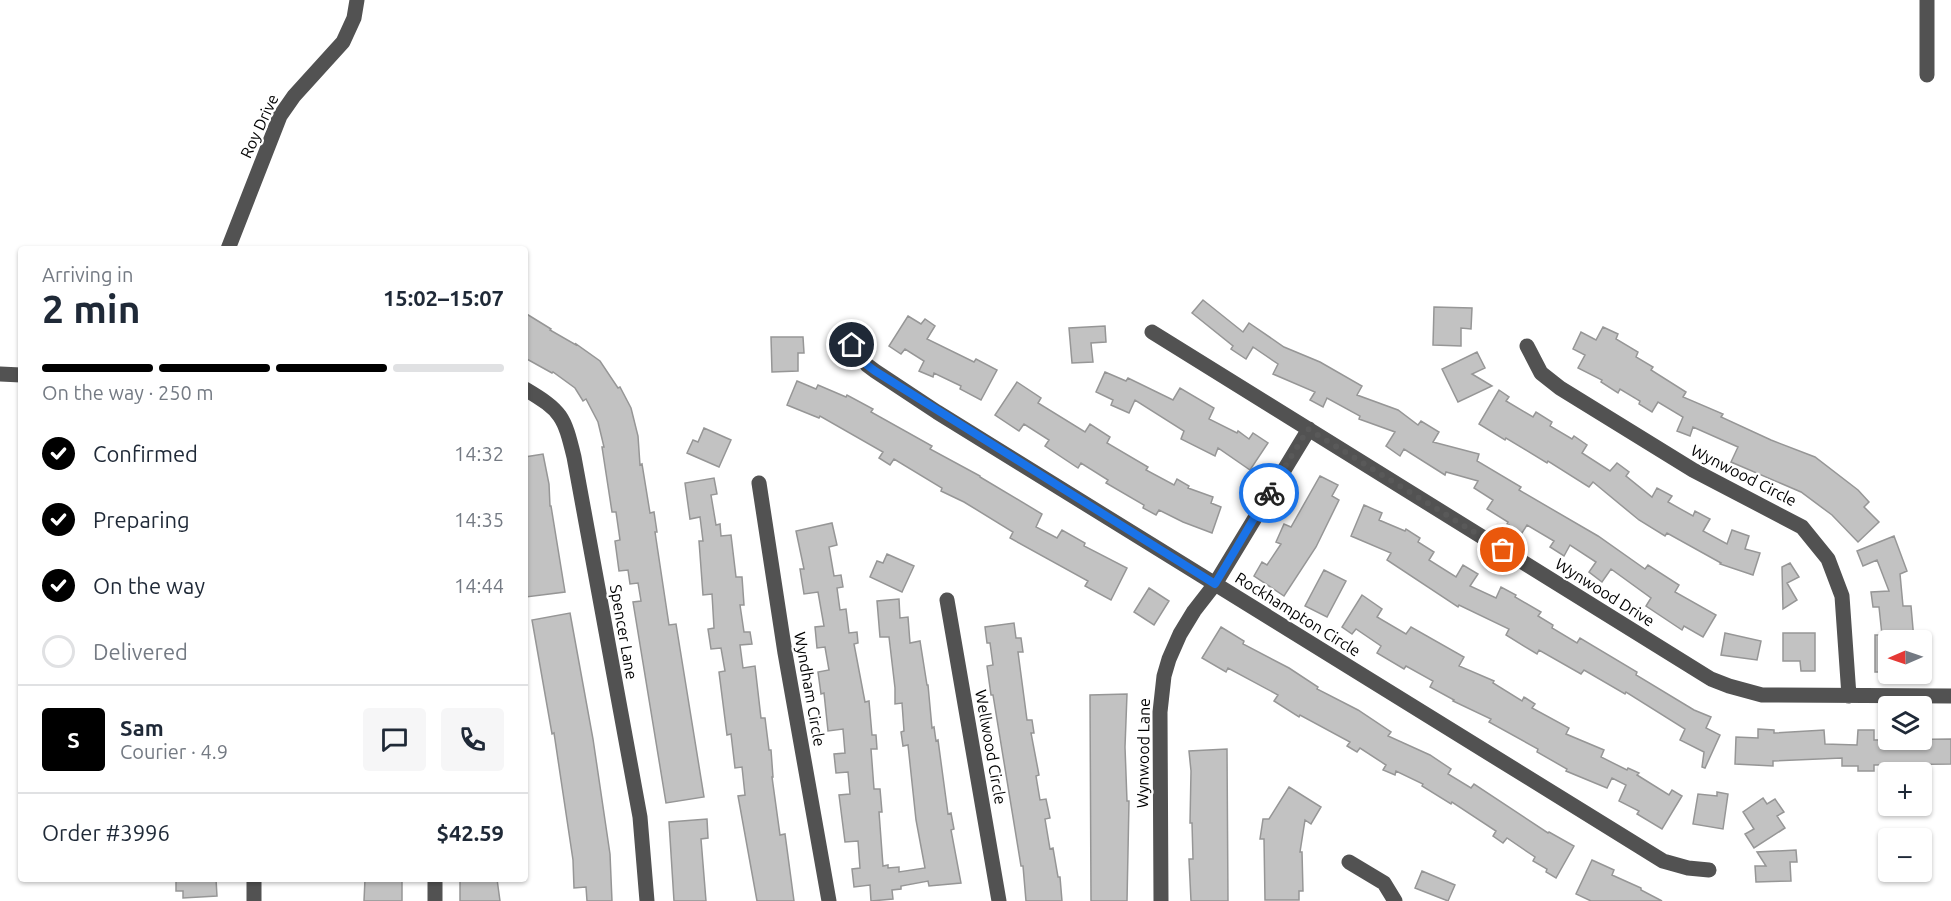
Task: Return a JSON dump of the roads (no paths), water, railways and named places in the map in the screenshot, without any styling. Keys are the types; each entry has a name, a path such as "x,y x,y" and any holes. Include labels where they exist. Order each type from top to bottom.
{"street":[{"name":"Roy Drive","path":"229,246 280,116 294,96 343,42 354,18 357,0"},
{"path":"1927,0 1927,75"},
{"name":"Wynwood Drive","path":"1152,332 1712,678 1762,695 1951,696"},
{"name":"Rockhampton Circle","path":"852,345 867,365 875,371 1663,861 1688,868 1709,870"},
{"name":"Wynwood Circle","path":"1527,346 1541,373 1560,388 1693,470 1802,527 1828,559 1842,596 1849,696"},
{"path":"0,374 18,375"},
{"name":"Spencer Lane","path":"528,390 558,411 567,431 574,457 640,817 646,901"},
{"name":"Wynwood Lane","path":"1161,901 1160,712 1164,676 1180,634 1215,584 1308,429"},
{"name":"Wyndham Circle","path":"759,483 785,653 829,901"},
{"name":"Wellwood Circle","path":"947,600 999,901"},
{"path":"1349,862 1384,883 1395,901"},
{"path":"254,882 254,901"},
{"path":"435,882 435,901"}]}
